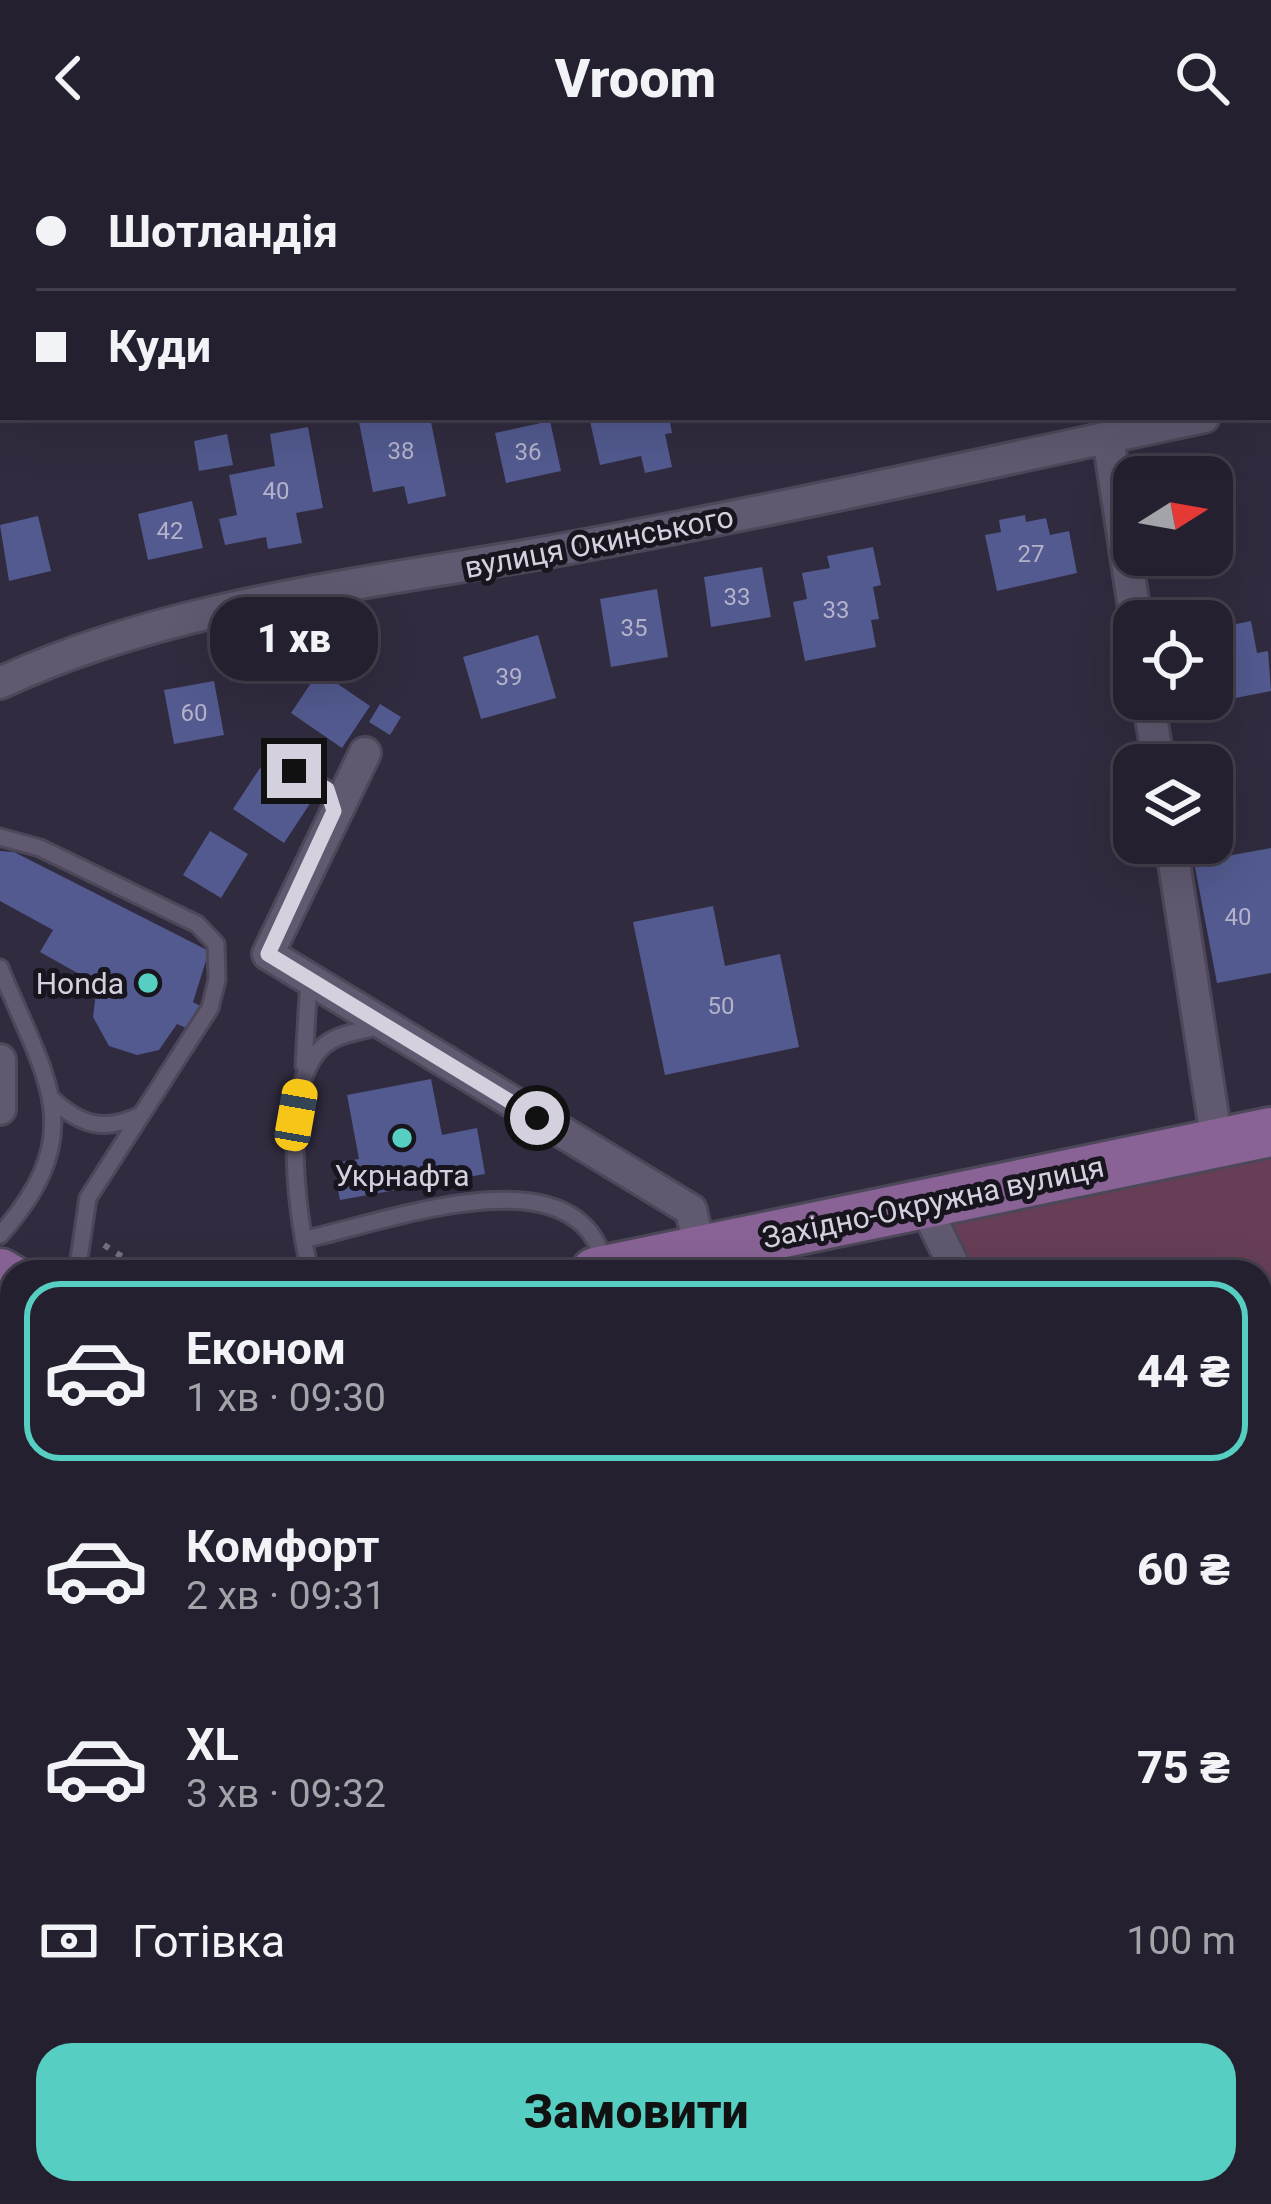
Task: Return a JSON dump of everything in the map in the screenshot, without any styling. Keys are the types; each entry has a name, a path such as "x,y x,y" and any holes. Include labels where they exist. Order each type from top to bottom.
{"main road":[{"name":"Західно-Окружна вулиця","path":"653,1260 1271,1132"}],"street":[{"name":"вулиця Окинського","path":"0,683 48,661 223,611 681,528 1190,420"},
{"path":"1108,437 1133,600"},
{"path":"365,753 268,954 691,1210 700,1250"},
{"path":"1174,864 1217,1143"},
{"path":"0,1060 0,1109"},
{"path":"924,1204 951,1260"}],"lane":[{"path":"294,771 327,789 334,811"},
{"path":"0,837 40,848 197,924 216,944 217,980 210,1008 88,1198 78,1260"},
{"path":"0,968 53,1100 52,1147 33,1198 0,1234"},
{"path":"309,978 296,1115 309,1260"},
{"path":"303,1071 326,1044 382,1026"},
{"path":"53,1100 89,1126 124,1123 144,1114"},
{"path":"307,1239 507,1196 569,1212 598,1235 601,1260"}],"shaded area":[{"path":"1271,1148 1271,1260 967,1260 946,1216"}],"building":[{"path":"359,420 431,420 446,496 408,504 404,486 373,492"},
{"path":"590,420 670,420 672,433 665,434 672,467 645,473 641,456 600,465"},
{"path":"550,421 561,471 506,483 495,433"},
{"path":"308,427 323,508 296,513 302,543 268,549 266,537 225,545 219,519 237,515 229,475 275,466 270,434"},
{"path":"227,434 233,465 199,471 194,441"},
{"path":"192,501 203,548 148,560 138,514"},
{"path":"1025,515 1026,522 1046,518 1050,535 1069,531 1077,573 997,591 985,535 1001,532 999,520"},
{"path":"38,516 51,571 9,581 0,525"},
{"path":"873,547 881,585 873,587 879,619 871,620 876,647 805,661 793,602 807,599 802,573 830,568 827,556"},
{"path":"762,567 771,617 711,627 704,577"},
{"path":"657,589 668,657 611,667 600,599"},
{"path":"1251,621 1257,653 1268,651 1271,691 1233,698 1233,625"},
{"path":"538,635 556,698 481,719 463,657"},
{"path":"319,671 370,706 342,748 291,713"},
{"path":"214,681 224,735 174,744 164,690"},
{"path":"380,704 401,717 390,735 369,722"},
{"path":"260,768 311,802 284,843 233,809"},
{"path":"210,831 248,854 221,898 183,875"},
{"path":"1271,848 1271,973 1217,983 1194,864 1233,864 1233,855"},
{"path":"0,851 14,852 209,951 193,1002 202,1007 191,1030 177,1024 159,1050 137,1055 109,1046 93,1017 97,984 40,952 53,930 0,901"},
{"path":"713,906 725,966 780,954 799,1047 665,1075 633,922"},
{"path":"431,1079 442,1135 477,1128 485,1174 340,1200 333,1163 359,1159 347,1095"}],"place":[{"name":"Honda","path":"148,983"},
{"name":"Укрнафта","path":"402,1138"}],"route":[{"path":"294,771 327,789 334,811 268,954 537,1118"}]}
